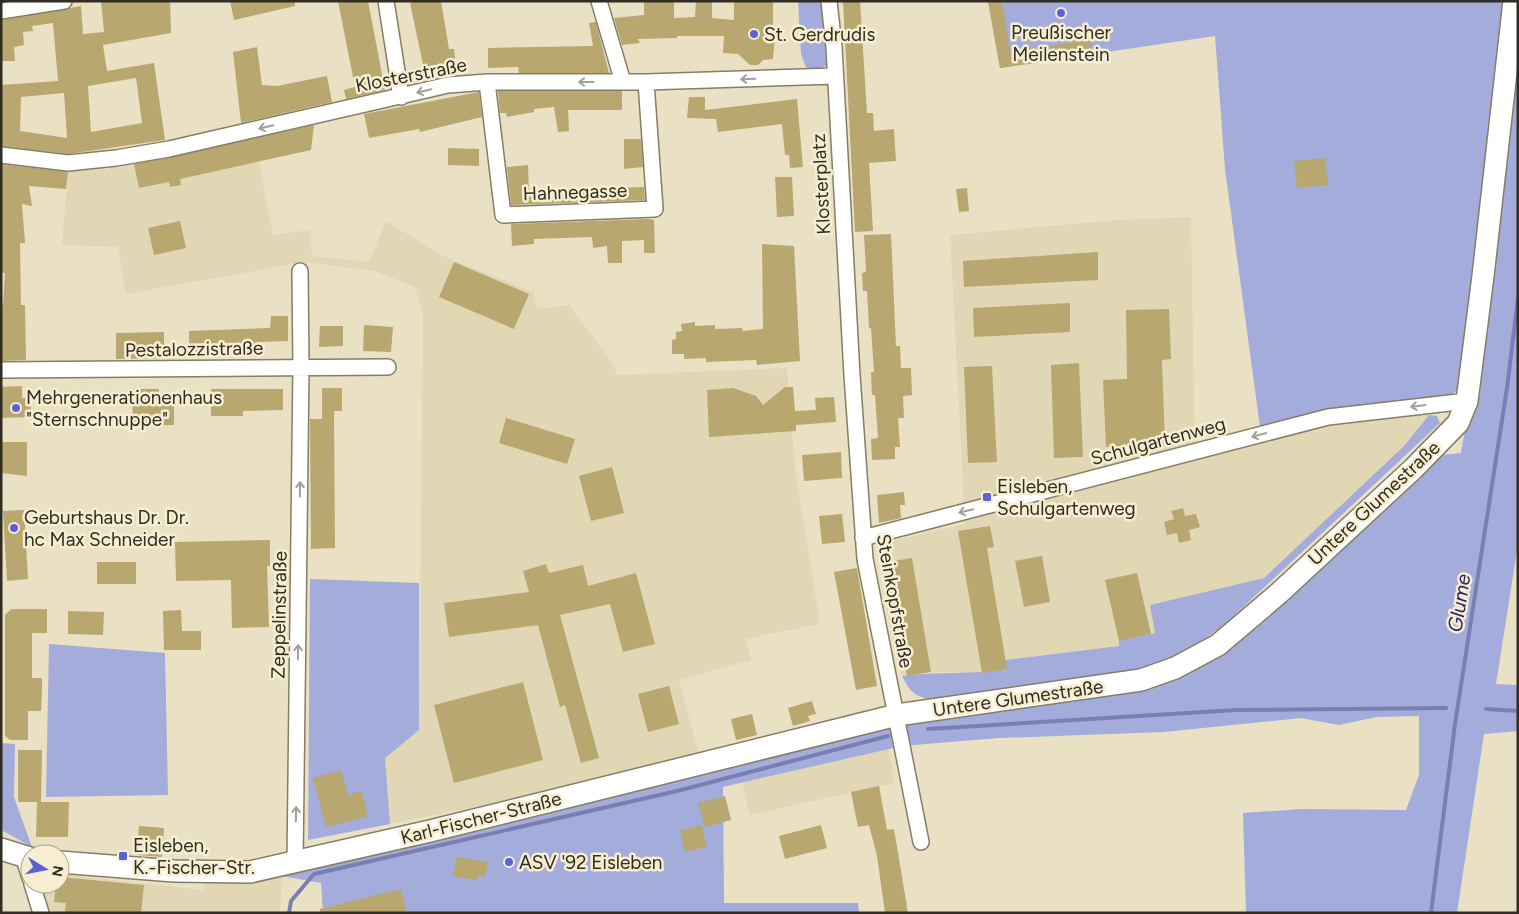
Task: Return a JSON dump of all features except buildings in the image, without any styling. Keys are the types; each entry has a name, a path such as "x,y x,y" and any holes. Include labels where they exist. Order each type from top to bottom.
{"street":[{"path":"1,11 64,1"},
{"path":"386,1 401,97"},
{"path":"599,1 624,82"},
{"name":"Klosterplatz","path":"829,1 851,364"},
{"name":"Untere Glumestraße","path":"898,720 1141,680 1175,668 1208,652 1278,594 1426,456 1458,423 1467,401 1514,1"},
{"name":"Klosterstraße","path":"1,155 68,163 116,158 401,97 448,85 487,82 646,82 835,76"},
{"name":"Hahnegasse","path":"487,82 503,215 655,209 646,82"},
{"name":"Zeppelinstraße","path":"295,863 301,368 300,270"},
{"name":"Steinkopfstraße","path":"851,364 863,538 892,701 898,720 921,842"},
{"name":"Pestalozzistraße","path":"1,370 388,367"},
{"name":"Schulgartenweg","path":"863,538 1328,417 1467,401"},
{"name":"Karl-Fischer-Straße","path":"70,863 174,871 240,872 295,863 898,720"},
{"path":"1,849 20,855"},
{"path":"35,894 41,913"}],"shaded area":[{"path":"798,1 822,1 828,63 820,69 810,70 806,67 801,54"},
{"path":"988,1 1504,1 1463,383 1453,394 1333,409 1260,427 1225,169 1215,36 1000,68"},
{"path":"1518,37 1518,544 1496,684 1518,685 1518,731 1484,734 1457,913 1246,913 1243,813 1302,809 1406,810 1419,775 1419,716 1377,717 1339,725 1301,718 1164,732 999,738 902,746 723,787 724,903 858,903 859,913 323,913 321,883 282,876 911,720 1125,694 1186,675 1236,643 1441,455 1461,453 1465,429 1480,393"},
{"path":"254,136 273,235 310,230 312,256 369,262 386,221 443,256 533,292 537,309 569,305 615,366 616,375 787,368 795,469 820,624 745,639 751,660 679,680 698,752 505,801 390,824 385,758 419,729 423,315 415,287 375,271 304,262 126,294 118,247 62,245 68,171 109,169 134,162 139,188 169,182 170,187 181,185 180,179 247,164 243,139"},
{"path":"1191,217 1195,458 1332,423 1429,415 1404,446 1264,578 1150,605 1156,633 1119,642 1120,646 1006,660 1007,669 982,673 931,672 902,676 888,618 879,544 965,524 950,235 1118,220"},
{"path":"1429,415 1437,416 1440,423 1226,623 1198,644 1163,661 1129,672 928,699 912,691 902,676 1007,669 1005,660 1119,646 1119,641 1155,633 1150,605 1264,578 1404,446"},
{"path":"310,579 419,583 419,730 385,758 390,824 308,840"},
{"path":"49,644 165,653 168,795 46,797"},
{"path":"1,743 15,744 14,797 31,844 27,844 1,830"},
{"path":"889,749 894,783 750,815 742,782"},
{"path":"70,875 203,890 206,880 245,882 282,876 280,913 46,913 39,894 70,894"}],"waterway":[{"name":"Glume","path":"1431,913 1455,724 1507,388 1518,298"},
{"path":"928,729 1236,710 1446,708"},
{"path":"1486,709 1518,711"},
{"path":"289,913 291,901 314,874 677,791 888,736"}],"place":[{"name":"Preußischer Meilenstein","path":"1061,13"},
{"name":"St. Gerdrudis","path":"754,34"},
{"name":"Mehrgenerationenhaus \"Sternschnuppe\"","path":"16,408"},
{"name":"Eisleben, Schulgartenweg","path":"987,497"},
{"name":"Geburtshaus Dr. Dr. hc Max Schneider","path":"14,528"},
{"name":"Eisleben, K.-Fischer-Str.","path":"123,856"},
{"name":"ASV '92 Eisleben","path":"509,862"}]}
